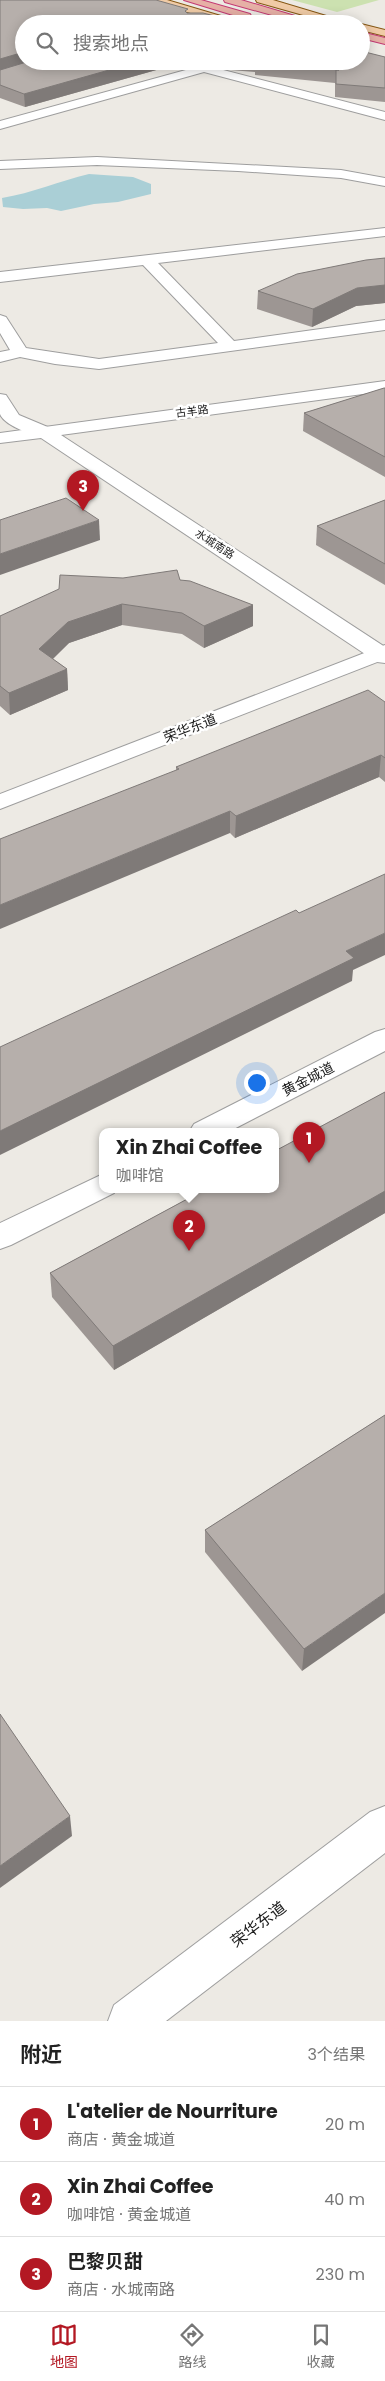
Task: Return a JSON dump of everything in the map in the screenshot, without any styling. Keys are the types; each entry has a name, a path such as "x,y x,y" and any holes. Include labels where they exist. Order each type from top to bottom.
{"highway":[{"path":"189,0 242,15"},
{"path":"229,0 284,15"},
{"path":"370,37 385,41"},
{"path":"370,49 385,53"}],"main road":[{"path":"155,0 210,15"},
{"path":"260,0 315,15"},
{"path":"370,29 385,33"}],"street":[{"path":"0,125 197,70"},
{"path":"212,70 385,116"},
{"path":"0,165 97,161 238,167 341,174 385,182"},
{"path":"365,178 385,171"},
{"path":"0,278 385,232"},
{"path":"147,260 229,345"},
{"path":"301,336 344,316"},
{"path":"0,320 20,352"},
{"path":"0,356 20,352 56,359 99,364 385,325"},
{"name":"古羊路","path":"0,438 385,386"},
{"name":"水城南路","path":"0,399 12,419 44,432 383,654"},
{"name":"荣华东道","path":"0,802 383,654"},
{"name":"黄金城道","path":"212,1128 385,1039"},
{"path":"0,1237 99,1186"},
{"name":"荣华东道","path":"130,2021 385,1827"}],"green space":[{"path":"292,0 379,0 337,12"}],"water":[{"path":"89,174 133,177 151,184 151,194 118,202 94,204 61,211 47,208 23,209 3,207 2,198"}],"building":[{"path":"0,0 156,0 188,9 185,11 187,13 211,15 15,15 15,55 0,59"},
{"path":"370,53 385,57 385,88 336,84 336,70 370,70"},
{"path":"15,66 15,70 109,70 24,94 0,85 0,70"},
{"path":"385,258 385,285 357,288 313,309 258,291 297,274"},
{"path":"385,388 385,457 304,413"},
{"path":"66,498 99,520 0,554 0,520"},
{"path":"385,500 385,564 317,526"},
{"path":"177,570 180,580 190,581 253,605 204,626 182,613 122,604 68,622 39,649 67,669 9,693 0,686 0,616 59,589 60,575 123,578"},
{"path":"368,690 385,702 385,758 381,755 236,816 230,811 0,905 0,839 179,769 176,767"},
{"path":"385,874 385,933 346,951 354,958 0,1131 0,1047 296,910 299,913"},
{"path":"385,1092 385,1191 113,1346 50,1273 198,1193 279,1193 279,1149"},
{"path":"385,1415 385,1593 304,1649 205,1530"},
{"path":"0,1714 70,1816 0,1866"}],"place":[{"name":"巴黎贝甜","path":"83,511"},
{"name":"L'atelier de Nourriture","path":"309,1163"},
{"name":"Xin Zhai Coffee","path":"189,1251"}]}
